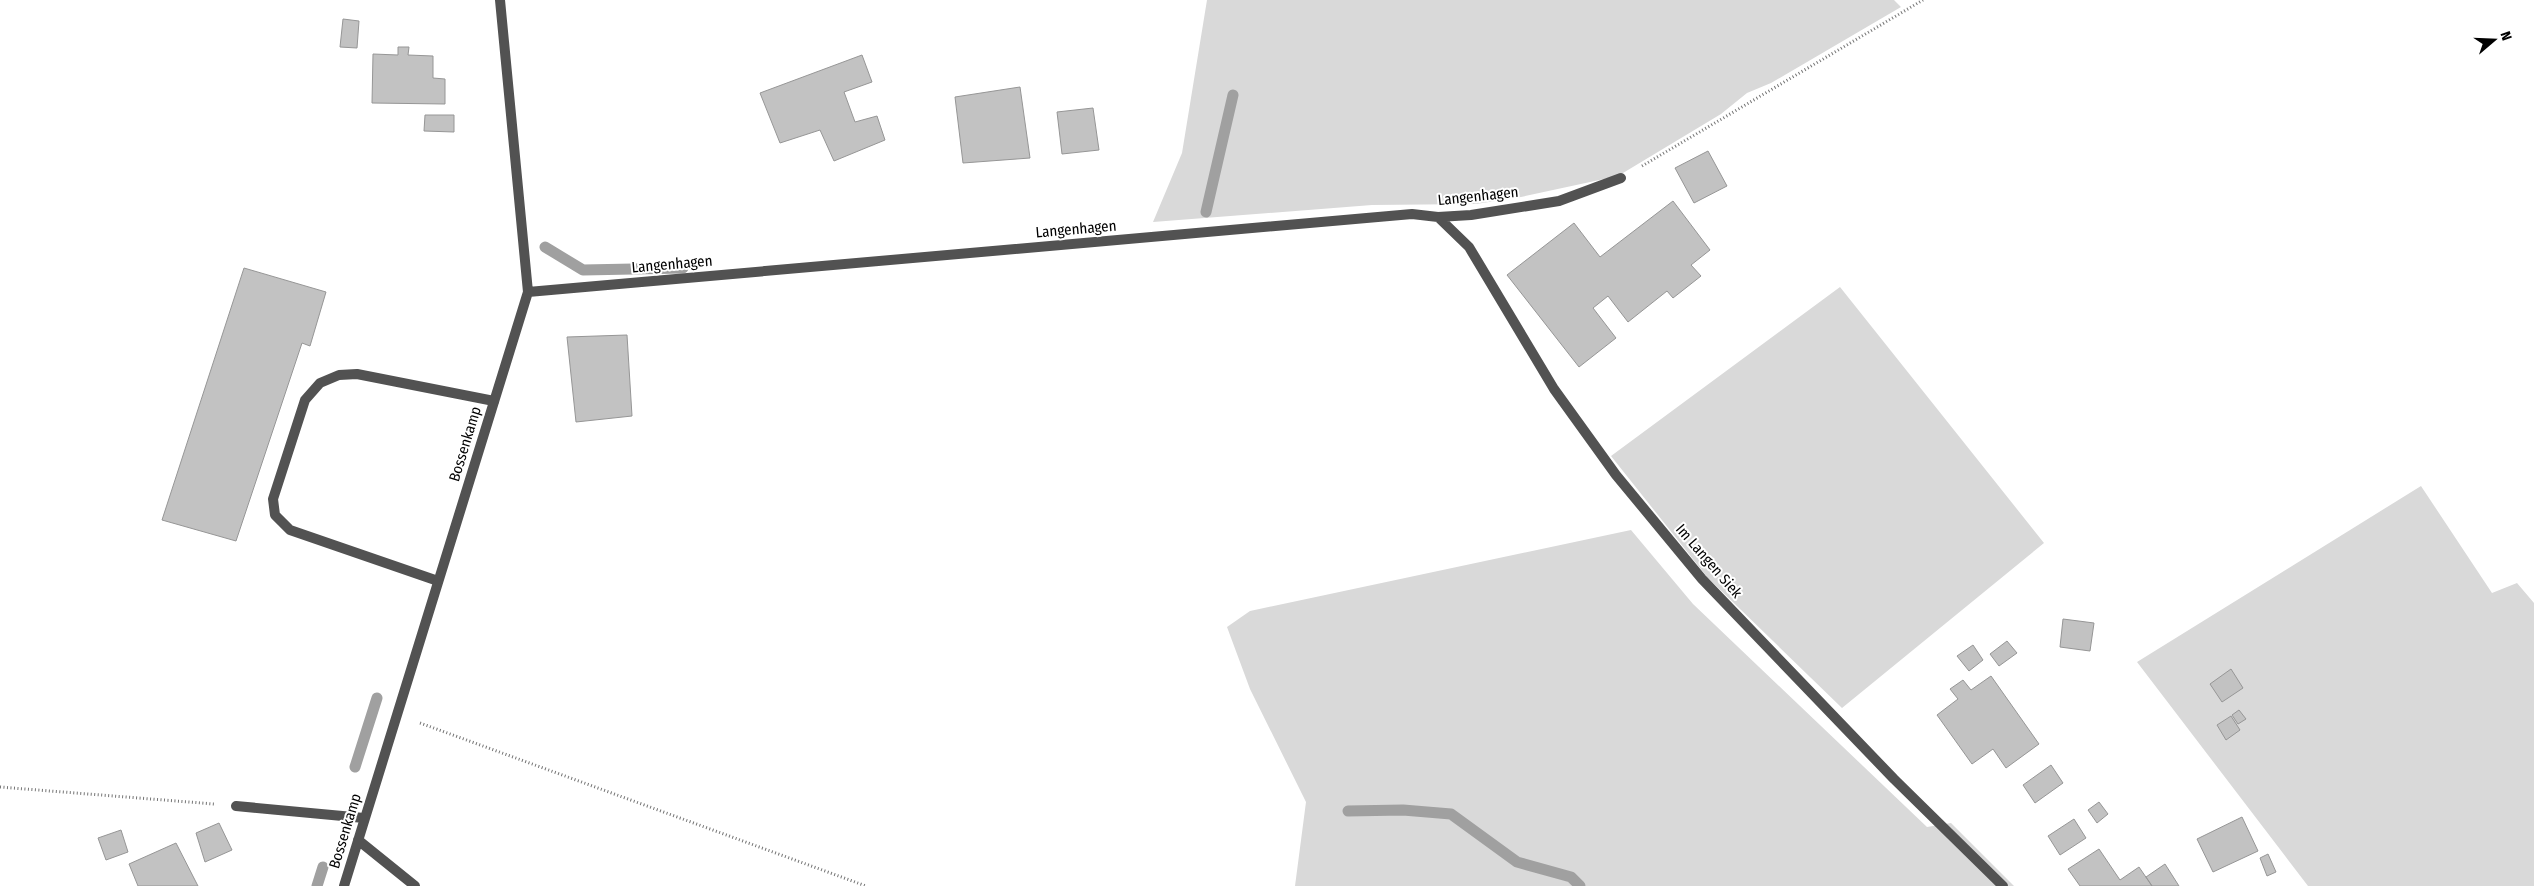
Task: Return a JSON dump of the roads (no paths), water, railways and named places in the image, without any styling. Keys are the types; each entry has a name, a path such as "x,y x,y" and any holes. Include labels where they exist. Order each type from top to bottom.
{"street":[{"name":"Bossenkamp","path":"344,886 528,292 500,0"},
{"name":"Langenhagen","path":"528,292 1412,214 1438,217 1471,215 1559,201 1621,178"},
{"name":"Im Langen Siek","path":"1438,217 1469,247 1554,389 1611,468 1702,579 1894,779 2004,886"},
{"path":"438,581 290,530 275,515 273,499 305,400 320,384 339,375 357,374 494,401"},
{"path":"236,806 364,818"},
{"path":"358,840 415,886"}],"waterway":[{"path":"1206,212 1233,95"},
{"path":"545,247 583,270 683,268"},
{"path":"355,767 377,698"},
{"path":"1348,811 1403,810 1451,814 1517,862 1571,877 1580,886"},
{"path":"317,886 323,867"}]}
